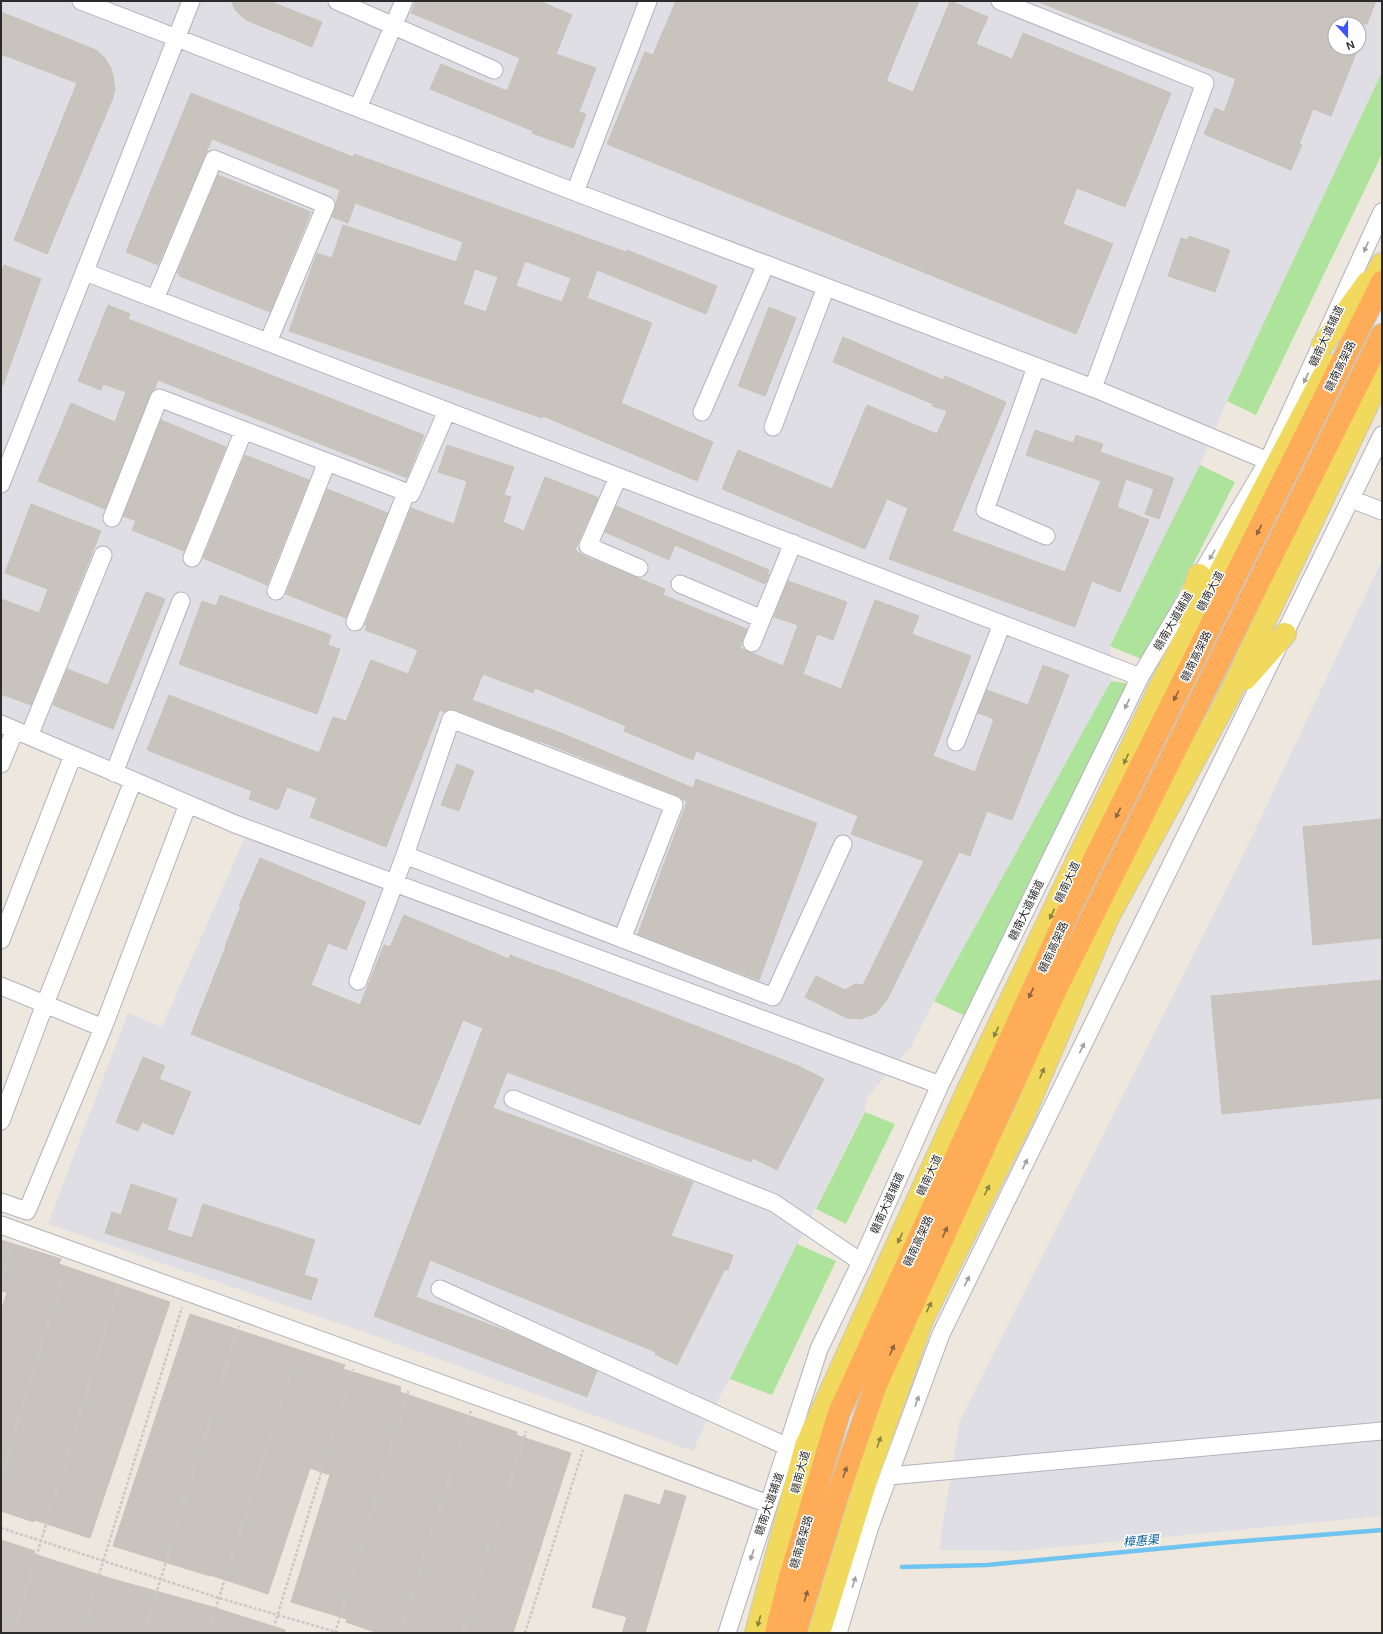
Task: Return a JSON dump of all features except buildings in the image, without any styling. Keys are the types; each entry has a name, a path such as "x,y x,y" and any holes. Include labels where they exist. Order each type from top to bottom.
{"highway":[{"name":"赣南高架路","path":"776,1633 790,1577 839,1413 1071,906 1382,282"},
{"name":"赣南高架路","path":"795,1633 838,1494 878,1380 1057,987 1382,335"}],"main road":[{"path":"1322,344 1382,264"},
{"name":"赣南大道","path":"756,1633 806,1446 870,1303 963,1102 1162,683 1382,264"},
{"path":"819,1633 860,1531 867,1477 922,1320 1023,1117 1107,919 1228,698 1382,374"},
{"path":"1162,683 1200,575"},
{"path":"1228,698 1285,634"}],"street":[{"path":"81,1 575,192 1093,388 1268,461"},
{"path":"1,484 191,1"},
{"path":"337,1 494,70"},
{"path":"358,108 404,1"},
{"path":"575,192 648,1"},
{"path":"1000,1 1205,83 1093,388"},
{"path":"155,299 214,159 326,205 268,342"},
{"name":"赣南大道辅道","path":"727,1633 819,1349 861,1262 940,1085 1140,677 1268,461 1382,212"},
{"path":"702,412 766,264"},
{"path":"85,272 1140,677"},
{"path":"773,427 826,287"},
{"path":"1036,367 985,510 1046,536"},
{"path":"112,518 159,398 410,494 447,411"},
{"path":"192,558 244,430"},
{"path":"838,1633 860,1531 889,1476 941,1334 1382,434"},
{"path":"276,591 327,462"},
{"path":"618,477 588,546 639,568"},
{"path":"355,622 406,493"},
{"path":"1351,499 1382,511"},
{"path":"752,643 793,543"},
{"path":"1,764 15,730 103,555"},
{"path":"680,584 762,619"},
{"path":"114,773 181,601"},
{"path":"956,742 1002,624"},
{"path":"358,981 395,884 451,718 674,805 622,939"},
{"path":"15,730 235,824 940,1085"},
{"path":"1,940 73,755"},
{"path":"1,1121 45,1004 133,781"},
{"path":"1,1202 27,1211 103,1028 188,804"},
{"path":"405,855 773,997 843,844"},
{"path":"1,986 103,1028"},
{"path":"513,1099 774,1203 861,1262"},
{"path":"9,1227 587,1436 768,1504"},
{"path":"440,1289 788,1447"},
{"path":"889,1476 1382,1431"}],"path":[{"path":"1,1280 9,1227"},
{"path":"1,1479 71,1250"},
{"path":"13,1633 123,1269"},
{"path":"81,1633 186,1291"},
{"path":"144,1633 243,1312"},
{"path":"208,1633 302,1333"},
{"path":"272,1633 358,1353"},
{"path":"335,1632 414,1374"},
{"path":"400,1633 476,1396"},
{"path":"462,1633 531,1416"},
{"path":"525,1633 587,1436"},
{"path":"1,1528 219,1598 340,1633"}],"shaded area":[{"path":"1,1 1382,1 1382,72 1227,401 1200,465 1110,646 1111,681 934,1001 912,1045 868,1097 864,1112 730,1379 709,1415 693,1451 361,1331 48,1224 128,1013 162,1027 245,837 1,735"},
{"path":"1382,560 1382,1516 1019,1551 939,1550 959,1423 1241,860"}],"green space":[{"path":"1382,72 1382,154 1256,415 1227,401"},
{"path":"1200,465 1235,482 1144,660 1110,646"},
{"path":"1111,681 1129,684 965,1016 934,1001"},
{"path":"865,1112 895,1124 846,1224 816,1209"},
{"path":"797,1244 836,1261 772,1395 730,1379"}],"waterway":[{"name":"樟惠渠","path":"902,1567 987,1565 1219,1543 1382,1530"}]}
